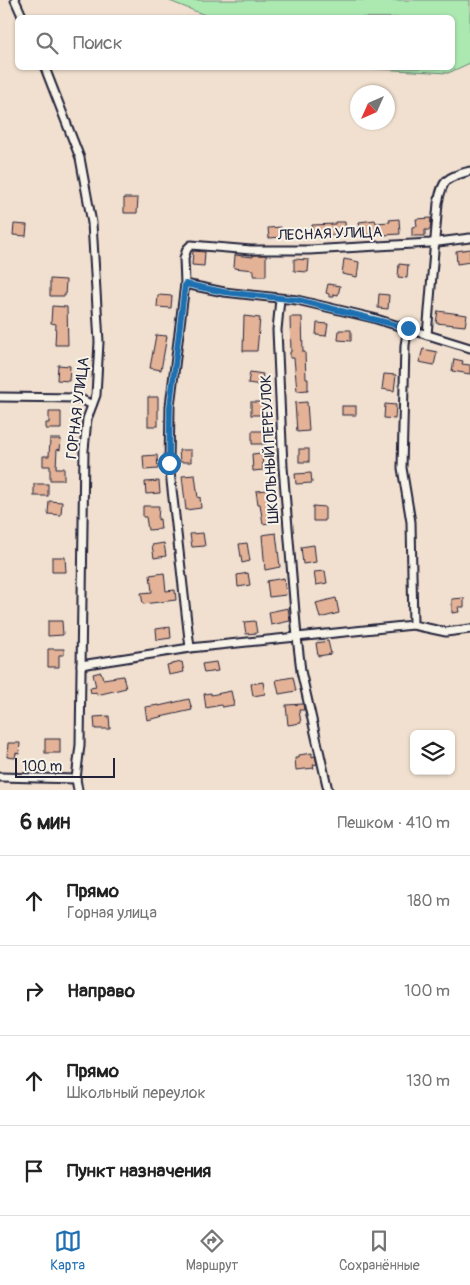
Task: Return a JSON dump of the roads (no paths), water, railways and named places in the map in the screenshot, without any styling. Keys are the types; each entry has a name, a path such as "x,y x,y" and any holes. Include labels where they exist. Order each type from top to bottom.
{"street":[{"path":"14,0 21,15"},
{"name":"ГОРНАЯ УЛИЦА","path":"46,70 80,158 92,224 99,342 96,395 88,419 84,450 80,745 76,779 78,790"},
{"path":"427,335 434,242 442,185 452,176 470,171"},
{"name":"ЛЕСНАЯ УЛИЦА","path":"185,284 184,258 191,244 251,250 290,250 364,248 470,238"},
{"path":"190,648 169,463 170,406 185,284 224,292 298,300 408,328 470,348"},
{"name":"ШКОЛЬНЫЙ ПЕРЕУЛОК","path":"280,298 278,330 283,467 297,636 301,671 328,790"},
{"path":"408,328 405,345 402,468 411,522 413,625"},
{"path":"0,397 79,398 92,405"},
{"path":"81,665 190,648 413,625 446,632 470,629"},
{"path":"0,777 76,779"}]}
